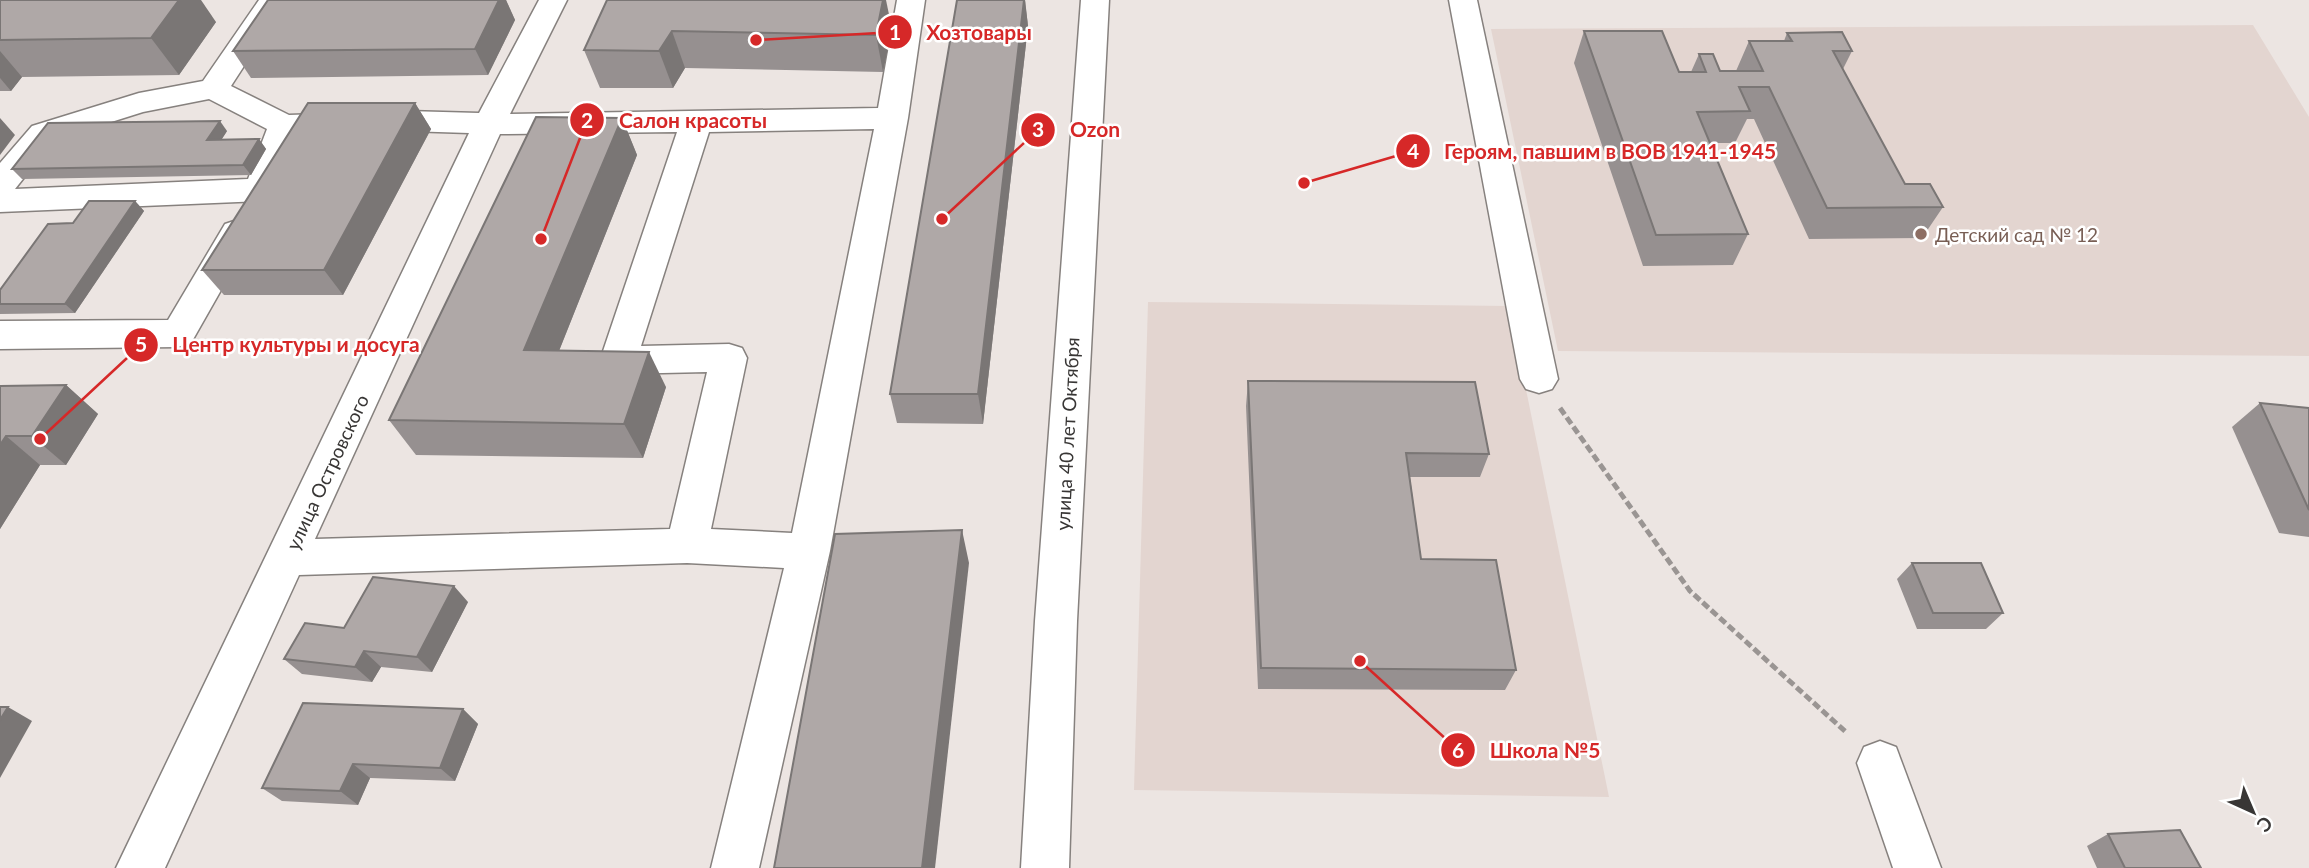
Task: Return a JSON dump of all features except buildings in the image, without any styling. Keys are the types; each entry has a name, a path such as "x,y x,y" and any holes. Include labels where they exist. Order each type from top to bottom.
{"street":[{"path":"213,89 273,0"},
{"name":"улица Островского","path":"139,868 489,124 553,0"},
{"path":"735,868 809,551 892,118 911,0"},
{"name":"улица 40 лет Октября","path":"1045,868 1057,607 1095,0"},
{"path":"1463,0 1539,379"},
{"path":"0,185 43,133 139,103 213,89 284,125 407,121 489,124 892,118"},
{"path":"687,546 729,358 618,360 696,122"},
{"path":"0,335 178,333 261,190 284,125"},
{"path":"0,201 261,190"},
{"path":"287,558 687,546 809,551"},
{"path":"1880,762 1917,868"}],"path":[{"path":"1539,379 1690,590 1880,762"}],"shaded area":[{"name":"Детский сад № 12","path":"2253,25 2309,117 2309,356 1558,351 1491,29"},
{"path":"1148,302 1509,306 1609,797 1134,790"}],"place":[{"name":"Хозтовары","path":"756,40"},
{"name":"Героям, павшим в ВОВ 1941-1945","path":"1304,183"},
{"name":"Ozon","path":"942,219"},
{"name":"Детский сад № 12","path":"1921,234"},
{"name":"Салон красоты","path":"541,239"},
{"name":"Центр культуры и досуга","path":"40,439"},
{"name":"Школа №5","path":"1360,661"}]}
